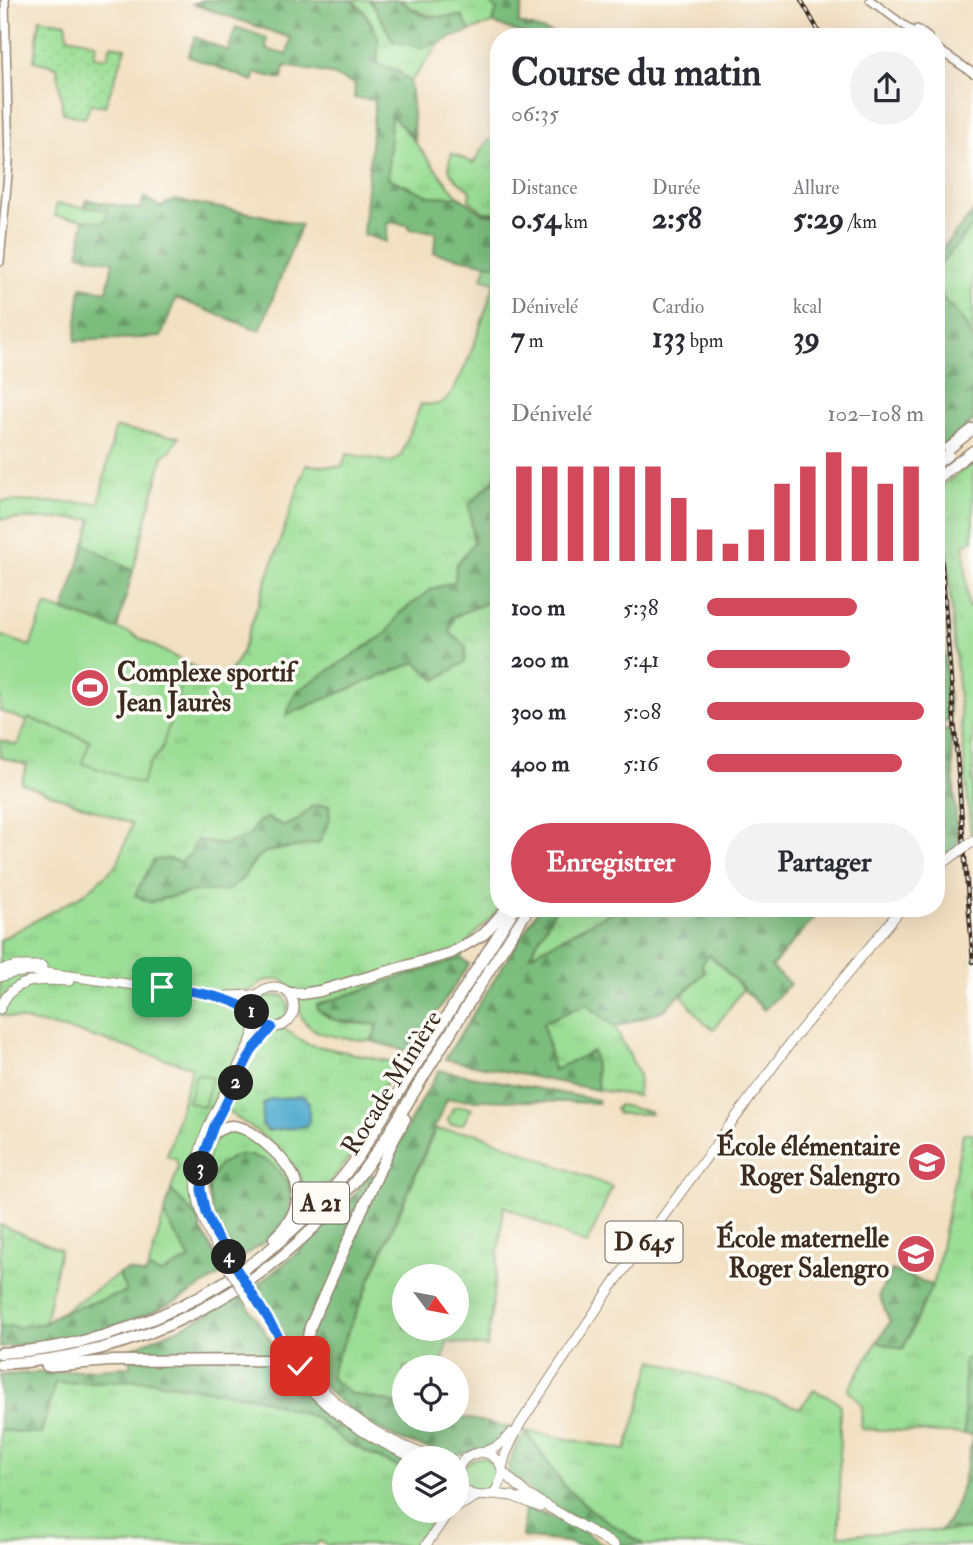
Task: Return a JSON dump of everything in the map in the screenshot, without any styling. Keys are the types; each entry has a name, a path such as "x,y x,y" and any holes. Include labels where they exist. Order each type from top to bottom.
{"highway":[{"path":"947,452 973,429"},
{"path":"947,452 973,436"},
{"path":"945,472 973,452"},
{"path":"289,993 326,990 445,956 479,938 499,917"},
{"name":"Rocade Minière","path":"0,1353 61,1346 119,1332 175,1310 248,1267 286,1237 344,1176 372,1137 509,917"},
{"name":"Rocade Minière","path":"0,1364 69,1356 139,1337 197,1312 251,1280 308,1233 350,1188 386,1137 523,917"},
{"path":"309,1377 304,1356 310,1327 390,1147 439,1051"},
{"path":"209,1137 227,1127 249,1131 287,1164 295,1176 298,1188 295,1208 284,1229 218,1286"},
{"path":"0,1364 8,1369 110,1361 267,1360 277,1361 294,1370"}],"main road":[{"path":"945,862 973,841"},
{"name":"D 645","path":"503,1470 506,1453 520,1424 612,1286 783,1053 895,917"},
{"path":"0,970 33,965 88,978"},
{"path":"0,977 33,971 208,995 257,995"},
{"path":"0,1009 9,992 22,983 61,980 128,983"},
{"path":"208,995 235,1003 255,1016 264,1025 272,1027 285,1023 292,1015 294,1002 289,993 280,987 272,986 257,995 253,1006 255,1016 253,1035 207,1128 196,1163 199,1209 206,1227 294,1370 310,1389 340,1416 392,1447"},
{"path":"226,1257 210,1223 202,1195 202,1165 209,1137 253,1049 272,1027"},
{"path":"253,1301 288,1351 332,1399 365,1425 407,1446"},
{"name":"D 645","path":"481,1452 497,1447 520,1424"},
{"path":"469,1456 481,1452 493,1455 517,1487 614,1545"},
{"path":"491,1495 501,1484 503,1470"},
{"path":"469,1494 475,1497"},
{"path":"469,1500 491,1495 512,1496 567,1518"},
{"path":"426,1545 443,1523"}],"street":[{"path":"0,262 9,163 5,0"},
{"path":"870,0 908,28"},
{"path":"883,9 914,28"},
{"path":"945,48 973,67"},
{"path":"945,54 973,74"}],"green space":[{"path":"204,0 351,0 362,9 378,37 378,65 395,69 410,82 415,139 391,115 388,178 429,196 459,197 484,214 490,214 490,264 434,253 436,232 410,229 408,225 388,222 386,242 363,234 375,100 354,98 355,84 327,73 284,66 282,79 256,73 253,81 188,56 195,37 228,51 236,27 267,38 266,49 287,55 291,38 193,4"},
{"path":"351,0 369,0 393,41 423,48 442,41 410,82 395,69 378,66 376,37 371,21"},
{"path":"369,0 399,0 428,17 462,16 470,31 423,48 393,41"},
{"path":"399,0 487,0 498,9 492,23 470,31 462,17 429,15"},
{"path":"487,0 524,0 518,23 535,28 507,28 492,23 497,10"},
{"path":"40,19 66,23 68,37 96,43 94,57 107,58 111,45 126,48 105,106 91,104 85,118 63,113 57,67 34,61"},
{"path":"391,114 459,197 429,196 388,178"},
{"path":"490,140 490,212 484,212 469,200 470,191 452,175 449,166 452,153 473,163"},
{"path":"144,197 160,207 174,200 256,214 301,225 260,331 176,298 161,337 75,341 81,287 107,291 113,262 79,254 86,200 140,209"},
{"path":"56,204 107,210 105,222 55,216"},
{"path":"973,212 973,225 945,259 945,245"},
{"path":"973,225 973,341 962,319 945,301 945,259"},
{"path":"487,263 490,264 490,280 482,278"},
{"path":"490,297 490,484 469,504 474,543 456,565 455,582 432,589 400,613 387,633 296,692 287,714 416,662 436,680 453,617 490,601 490,917 493,917 472,937 461,958 317,1005 327,1017 335,1020 379,1025 371,1041 332,1036 313,1029 301,1016 295,993 281,979 263,981 252,990 237,992 237,1007 250,1015 252,1022 202,1126 195,1148 190,1169 190,1189 199,1220 171,1190 178,1168 176,1159 167,1156 192,1067 77,1032 0,1015 0,940 84,894 117,865 132,824 21,783 27,765 0,757 0,740 18,745 28,718 90,741 141,783 150,763 161,751 188,664 224,682 241,654 306,465 341,467 347,454 392,462 401,455 421,404 443,402 451,394 480,328","holes":["329,805 319,843 265,852 255,860 242,879 226,891 196,891 149,902 169,859 180,862 191,854 197,840 222,845 248,837 257,822 268,818 284,826 299,820 312,806"]},
{"path":"945,301 962,319 973,341 973,421 945,445"},
{"path":"115,428 179,437 171,450 163,456 133,571 85,544 92,519 0,519 0,501 99,503"},
{"path":"973,463 973,540 964,545 968,608 973,606 971,839 945,533 945,483"},
{"path":"490,484 490,601 453,617 450,633 466,646 465,662 436,680 416,662 286,715 296,692 387,633 400,613 432,589 455,582 456,565 474,543 469,504"},
{"path":"85,544 133,571 117,629 64,610"},
{"name":"Complexe sportif Jean Jaurès","path":"46,605 130,633 188,664 161,751 150,763 141,784 82,763 90,740 29,718 27,721 0,711 0,635 30,646"},
{"path":"945,658 950,717 945,722"},
{"path":"950,728 958,846 945,857 945,731"},
{"path":"329,805 330,818 319,843 265,852 255,860 242,879 226,891 196,891 149,902 135,895 154,860 169,859 180,862 191,854 197,840 222,845 248,837 257,822 268,818 284,826 299,820 312,806"},
{"path":"533,917 551,917 530,955 602,917 815,917 771,967 790,984 764,1010 710,955 702,963 704,973 664,1010 615,1027 586,1004 543,1023 554,1070 593,1051 598,1090 445,1059"},
{"path":"551,917 602,917 529,956"},
{"path":"710,954 743,989 714,1029 704,1023 682,995 704,973 702,963"},
{"path":"461,958 469,964 411,1052 371,1041 378,1025 335,1020 318,1010 317,1005"},
{"path":"283,995 289,1005 286,1016 276,1022 265,1019 259,1010 261,998"},
{"path":"586,1004 615,1027 639,1074 638,1096 598,1090 593,1052 554,1070 543,1023"},
{"path":"277,1029 284,1029 307,1044 402,1064 380,1090 389,1101 379,1116 358,1146 299,1217 304,1195 296,1169 275,1146 225,1110 254,1054"},
{"path":"439,1070 598,1100 598,1103 447,1099 333,1367 331,1378 351,1394 392,1403 392,1432 469,1432 469,1419 511,1428 495,1446 469,1452 469,1446 421,1446 396,1438 363,1420 331,1394 311,1368 309,1351 296,1356 254,1287 316,1235 345,1206 370,1174 382,1178"},
{"path":"197,1074 212,1078 204,1107 188,1102"},
{"path":"619,1105 651,1114 618,1114 615,1109"},
{"path":"453,1108 472,1108 463,1124 450,1125 448,1119"},
{"path":"435,1130 476,1133 612,1187 587,1245 504,1206 487,1347 447,1342 444,1355 392,1355 392,1403 351,1394 331,1378 333,1367"},
{"path":"230,1131 255,1141 278,1159 289,1176 293,1200 210,1185 208,1195 207,1167 210,1149 221,1135"},
{"path":"963,1133 973,1133 970,1212 973,1225 973,1356 964,1360 964,1434 861,1429 862,1405 848,1390 877,1342 903,1349 935,1279"},
{"path":"239,1154 260,1158 276,1168 285,1180 291,1205 287,1216 271,1236 239,1260 218,1226 209,1189 212,1177 220,1165"},
{"path":"171,1190 199,1220 201,1230 225,1272 172,1303 138,1318 70,1337 0,1347 0,1326 20,1327 45,1323 60,1313 126,1292 119,1274 128,1270 145,1275 148,1269 161,1274 190,1259 164,1215"},
{"path":"164,1215 190,1259 161,1274 148,1269"},
{"path":"0,1225 60,1249 45,1323 20,1327 0,1326"},
{"path":"892,1270 932,1285 903,1349 877,1342 890,1322 879,1295"},
{"path":"119,1274 126,1292 60,1313"},
{"path":"241,1296 298,1381 360,1435 392,1452 392,1464 345,1442 316,1418 256,1397 142,1380 55,1383 41,1434 0,1430 0,1375 130,1367 132,1348 189,1324"},
{"path":"973,1356 973,1435 964,1434 964,1360"},
{"path":"653,1360 800,1408 814,1390 837,1401 840,1405 839,1535 973,1529 973,1545 644,1545 596,1514 563,1485 526,1431 626,1450"},
{"path":"142,1380 255,1397 316,1418 345,1442 392,1464 392,1523 430,1523 416,1545 327,1545 320,1541 316,1545 0,1545 0,1430 41,1434 54,1383"},
{"path":"526,1431 563,1485 596,1514 644,1545 620,1545 543,1500 510,1475 508,1465"},
{"path":"973,1436 973,1529 940,1531 958,1499"},
{"path":"480,1458 492,1463 497,1475 492,1487 480,1492 469,1488 469,1462"},
{"path":"525,1507 575,1526 604,1545 574,1545 522,1537"}],"water":[{"path":"303,1096 309,1102 309,1122 306,1126 268,1131 262,1125 263,1104 270,1099"}],"railway":[{"path":"801,0 817,28"},
{"path":"945,604 973,962"}],"place":[{"name":"Complexe sportif Jean Jaurès","path":"90,688"},
{"name":"École élémentaire Roger Salengro","path":"927,1162"},
{"name":"École maternelle Roger Salengro","path":"916,1254"}],"route":[{"path":"162,987 235,1003 251,1010 262,1024 272,1027 253,1049 214,1126 202,1159 201,1190 206,1213 216,1235 300,1366"}]}
